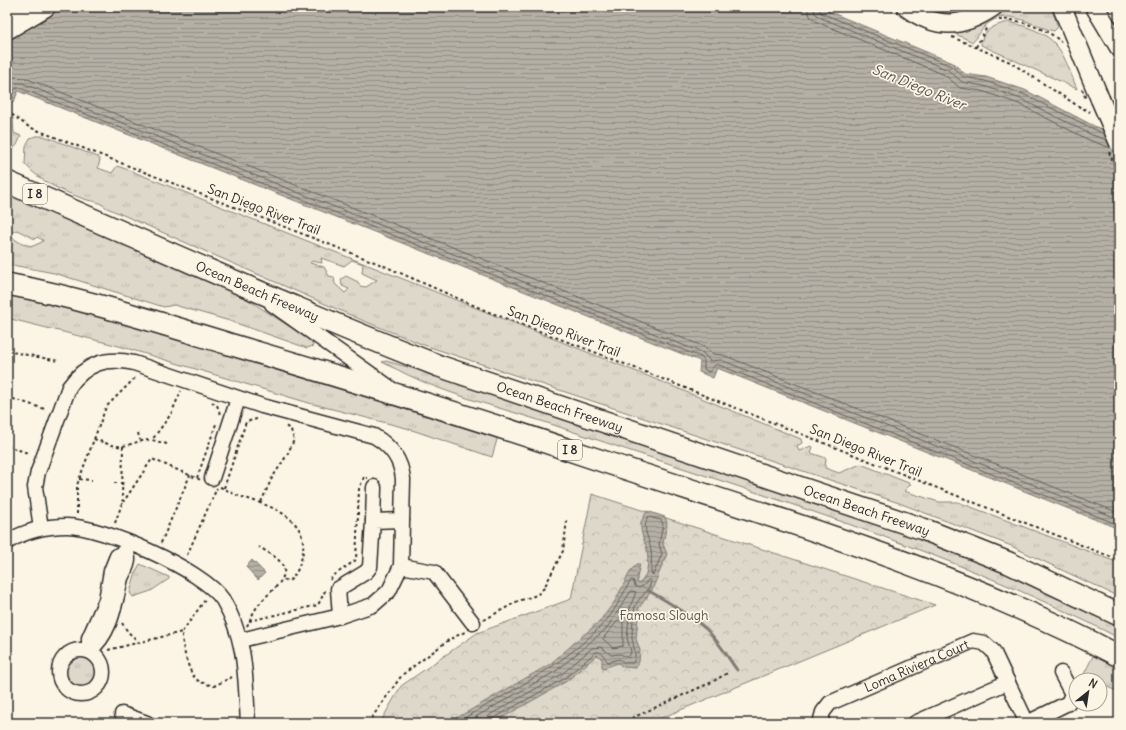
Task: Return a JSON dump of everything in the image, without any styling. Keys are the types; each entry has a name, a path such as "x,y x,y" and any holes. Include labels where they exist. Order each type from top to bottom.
{"highway":[{"name":"Ocean Beach Freeway","path":"7,182 252,290 439,366 923,529 1009,563 1119,615"},
{"name":"I 8","path":"7,284 40,290 120,312 399,395 873,551 940,575 1031,613 1119,656"}],"main road":[{"path":"7,14 19,7"},
{"path":"7,30 46,7"},
{"path":"1062,7 1096,105 1119,143"},
{"path":"1095,7 1119,45"},
{"path":"1104,7 1119,45"},
{"path":"902,10 941,24 960,24 980,16 994,17"}],"street":[{"path":"252,290 399,395"},
{"path":"41,528 35,487 38,472 69,387 76,376 86,368 97,363 122,360 238,399 374,436 382,441 390,448 402,467 401,566 389,591 372,605 340,616 241,640"},
{"path":"208,480 238,399"},
{"path":"340,616 338,589 366,572 370,567 373,520 373,483"},
{"path":"373,520 402,520"},
{"path":"7,542 41,528 68,526 87,528 127,547 170,561 198,576 222,599 241,640 248,723"},
{"path":"89,651 89,638 106,600 111,571 117,556 127,547"},
{"path":"401,566 434,572 473,623"},
{"name":"Loma Riviera Court","path":"820,723 823,712 830,703 973,641 984,643 989,646 1008,682 1026,723"},
{"path":"1026,723 1068,703 1072,694 1061,673"},
{"path":"915,723 1008,682"},
{"path":"122,714 147,723"}],"path":[{"path":"886,7 902,10"},
{"path":"976,47 981,36 994,17 1017,20 1051,34 1062,44"},
{"path":"949,36 1010,62 1078,106 1096,105"},
{"path":"1079,82 1082,89"},
{"name":"San Diego River Trail","path":"7,111 29,126 382,265 523,326 597,353 1119,560"},
{"path":"7,351 59,361"},
{"path":"77,514 77,485 108,404 137,376"},
{"path":"174,389 187,394"},
{"path":"152,440 171,414 181,391"},
{"path":"7,397 45,409"},
{"path":"197,478 220,412 217,405 206,400"},
{"path":"224,488 246,422 262,418"},
{"path":"261,502 272,478 287,455 294,440 291,430 281,423"},
{"path":"138,433 140,440"},
{"path":"94,440 123,446 140,440 152,440 166,444"},
{"path":"7,446 28,453"},
{"path":"123,446 123,501"},
{"path":"114,523 123,501 152,459 197,478 208,480"},
{"path":"161,542 190,475"},
{"path":"249,621 318,605 333,576 356,560 359,489 364,477 373,483"},
{"path":"79,479 92,480"},
{"path":"114,482 123,483"},
{"path":"187,555 218,486 224,488 230,493 261,502 285,514 303,537 304,545 298,570 294,577 289,581 281,579"},
{"path":"241,640 249,621 261,601 281,579 284,569 281,563 259,546"},
{"path":"108,650 138,641 182,632 205,600"},
{"path":"120,620 128,632 138,641"},
{"path":"182,632 190,669 195,678 214,686 232,677"},
{"path":"621,723 712,682 729,672"}],"green space":[{"path":"921,7 981,7 951,16 944,16 929,12"},
{"path":"998,7 1051,7 1058,27 1054,31 1018,18 1002,17 986,25 973,42 953,33 952,27"},
{"path":"1010,22 1039,32 1056,44 1066,62 1077,89 981,45 987,31 1000,24"},
{"path":"7,115 13,119 14,133 21,136 17,145 7,155"},
{"path":"44,136 98,157 100,160 98,168 112,173 117,166 126,169 645,375 801,439 802,443 797,446 799,451 811,446 813,447 811,453 826,458 825,468 839,473 861,464 911,484 904,491 939,502 958,502 1119,563 1119,597 1009,545 899,503 424,345 364,321 107,208 98,202 68,193 44,181 25,164 26,146 30,138","holes":["321,258 344,266 352,260 363,264 362,273 377,280 366,287 360,286 358,282 346,276 341,279 342,286 349,289 345,293 335,284 334,277 329,276 324,267 310,263 312,261 322,263"]},
{"path":"7,190 236,292 312,341 313,346 307,348 230,321 174,305 164,307 54,273 7,264 7,234 22,244 33,246 42,242 43,240 37,237 35,239 17,230 12,232 7,230"},
{"path":"7,292 127,321 498,436 492,457 406,428 309,403 119,346 7,318"},
{"path":"386,361 422,371 435,372 960,550 1119,624 1119,638 1054,606 919,550 780,500 453,393 422,381 382,362"},
{"name":"Famosa Slough","path":"592,494 935,605 649,723 380,723 401,686 477,633 571,599"},
{"path":"140,564 169,577 169,579 151,591 133,597 130,593 136,571"},
{"path":"85,653 94,658 98,664 98,678 94,684 85,689 77,689 68,684 64,678 63,667 68,658 74,654"},
{"path":"1094,654 1119,668 1119,692 1108,687 1108,672 1085,672"}],"water":[{"name":"San Diego River","path":"7,7 818,7 953,63 965,74 986,77 1025,90 1096,127 1119,135 1119,529 717,368 713,378 699,372 700,361 18,91 14,102 7,99"},
{"path":"647,511 665,517 667,523 663,544 667,554 652,590 639,608 636,639 640,650 639,662 635,668 623,667 618,663 604,668 602,667 602,659 597,655 567,681 493,723 448,723 550,664 600,621 615,601 631,570 637,564 640,564 637,578 638,584 641,582 646,574 648,559 641,530 641,522"},
{"path":"252,560 265,573 258,580 246,567"}],"waterway":[{"path":"647,590 677,608 705,628 718,643 737,670"}]}
